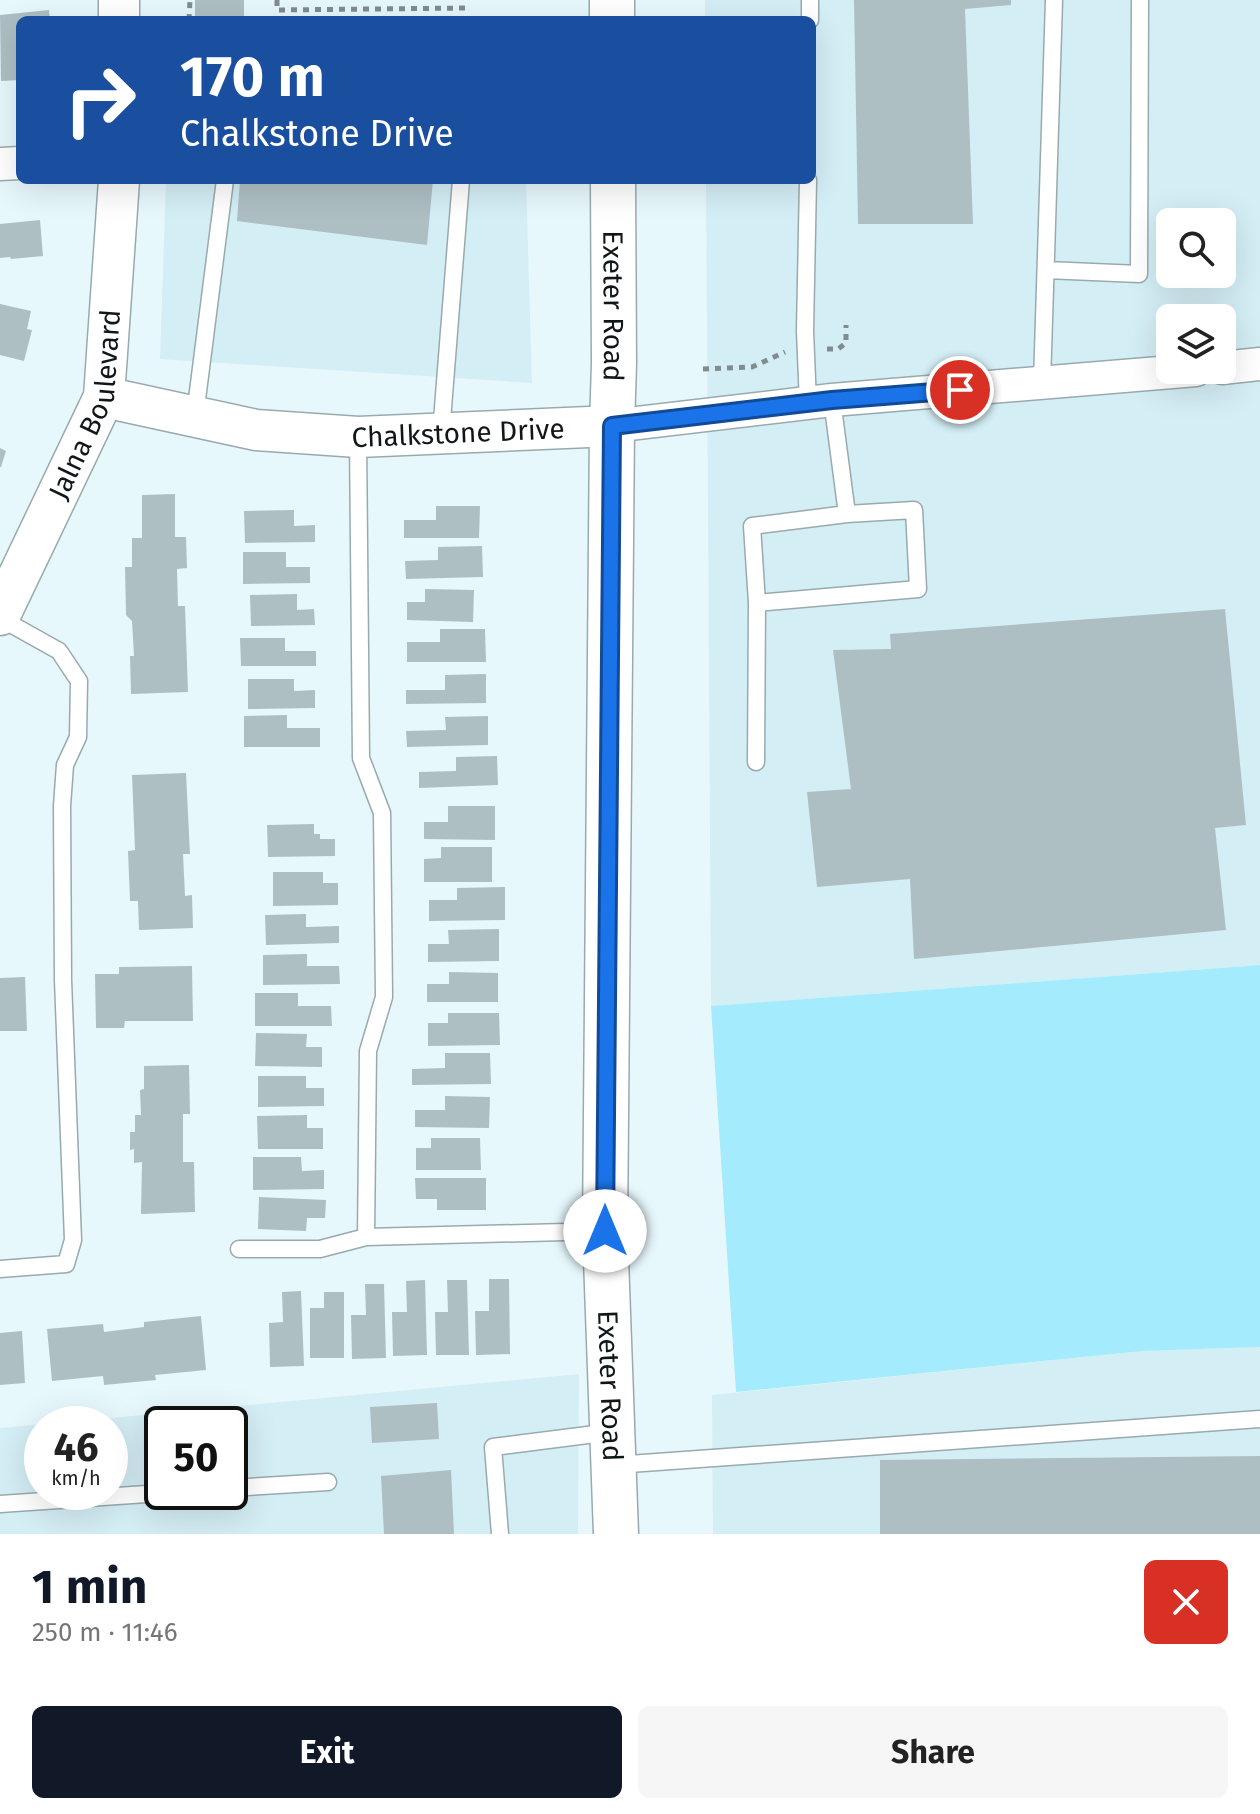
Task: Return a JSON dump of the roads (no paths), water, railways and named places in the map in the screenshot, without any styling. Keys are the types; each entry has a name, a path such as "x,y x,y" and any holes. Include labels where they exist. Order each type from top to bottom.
{"main road":[{"name":"Exeter Road","path":"613,184 605,1231 616,1534"}],"street":[{"name":"Jalna Boulevard","path":"0,617 104,397 119,184"},
{"path":"1236,367 1260,364"},
{"name":"Chalkstone Drive","path":"104,397 256,430 358,437 612,426 820,401 1156,373"}],"lane":[{"path":"1042,383 1054,0"},
{"path":"1046,270 1139,274 1140,0"},
{"path":"194,417 224,184"},
{"path":"441,433 461,184"},
{"path":"808,184 805,331 847,514"},
{"path":"358,437 361,758 382,813 384,997 368,1051 366,1237"},
{"path":"756,762 757,603 752,526 847,514 914,510 918,589 757,603"},
{"path":"0,617 59,651 79,681 78,737 65,765 62,806 63,980 73,1240 66,1264 0,1269"},
{"path":"239,1249 320,1249 366,1237 605,1231"},
{"path":"500,1534 493,1447 613,1448 1260,1419"},
{"path":"248,1487 328,1482"},
{"path":"0,1504 144,1494"}]}
